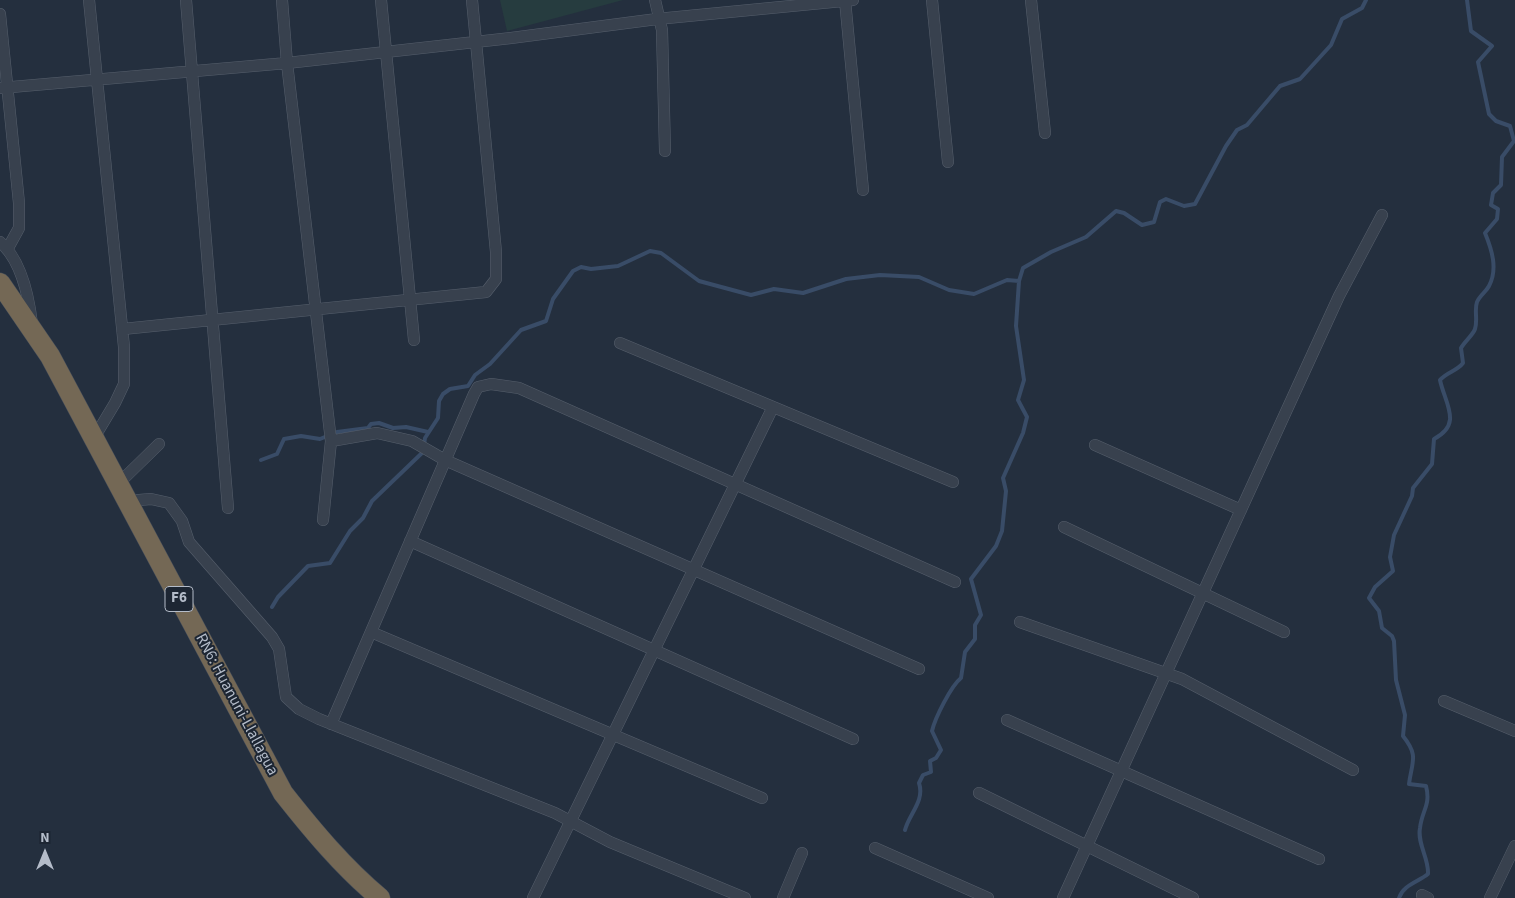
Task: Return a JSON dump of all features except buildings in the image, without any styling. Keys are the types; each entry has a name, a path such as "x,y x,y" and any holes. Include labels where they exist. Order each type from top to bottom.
{"highway":[{"name":"RN6: Huanuni-Llallagua","path":"0,283 50,356 283,793 316,836 357,879 380,898"}],"street":[{"path":"89,0 123,328 124,384 94,438"},
{"path":"186,0 228,508"},
{"path":"282,0 287,63 331,440 324,520"},
{"path":"381,0 414,340"},
{"path":"123,328 486,292 496,279 496,252 472,0"},
{"path":"655,0 662,30 664,151"},
{"path":"4,88 287,63 659,18 848,0 863,190"},
{"path":"932,0 948,162"},
{"path":"1031,0 1045,133"},
{"path":"0,14 4,88 20,203 19,228 4,245 29,300 33,331"},
{"path":"1063,898 1339,296 1382,215"},
{"path":"620,343 953,482"},
{"path":"331,724 474,394 478,387 491,384 519,388 955,582"},
{"path":"534,898 773,407"},
{"path":"331,440 377,433 412,441 445,460 919,669"},
{"path":"159,444 123,493 169,503 182,521 189,542 272,637 279,649 286,697 299,709 331,724 496,789 571,821 610,842 745,898"},
{"path":"1094,445 1241,510"},
{"path":"1064,528 1284,632"},
{"path":"410,541 653,652 852,739"},
{"path":"1020,622 1182,679 1353,770"},
{"path":"371,632 762,798"},
{"path":"1444,702 1515,730"},
{"path":"1007,720 1319,859"},
{"path":"979,793 1193,898"},
{"path":"1490,898 1515,846"},
{"path":"875,848 988,898"},
{"path":"783,898 802,853"}],"green space":[{"path":"500,0 623,0 507,31"}],"waterway":[{"path":"905,830 920,796 919,783 923,775 931,772 930,761 936,758 941,750 932,731 934,725 948,695 961,678 965,652 975,639 975,625 981,615 971,579 996,546 1002,531 1006,491 1003,478 1023,433 1027,417 1018,400 1024,380 1016,326 1019,281 1023,268 1051,252 1086,237 1116,211 1124,213 1142,225 1154,222 1160,202 1166,199 1184,206 1195,204 1226,146 1237,130 1247,125 1280,86 1300,79 1331,45 1342,19 1362,8 1366,0"},
{"path":"1399,898 1407,887 1428,874 1427,862 1420,840 1421,822 1427,803 1427,793 1426,786 1409,784 1413,754 1403,736 1405,715 1396,680 1394,641 1392,636 1382,628 1379,611 1369,598 1375,587 1393,571 1390,557 1394,535 1412,496 1413,488 1432,464 1434,439 1448,427 1450,413 1440,380 1463,363 1461,348 1475,329 1477,302 1492,280 1494,266 1485,233 1497,219 1498,209 1491,205 1493,193 1501,185 1502,157 1514,141 1510,126 1496,121 1489,114 1478,62 1492,46 1471,31 1467,0"},
{"path":"272,607 278,597 308,566 330,563 350,531 363,518 372,501 423,452 425,438 438,418 439,401 443,394 450,389 468,386 475,375 490,364 521,330 546,321 553,299 573,271 581,267 591,269 618,266 650,251 661,253 699,281 751,295 774,289 803,293 846,279 880,275 919,277 949,290 974,294 1007,280 1019,281"},
{"path":"261,460 277,454 284,439 301,436 320,439 337,432 368,428 371,424 379,423 393,428 406,427 428,432"}]}
